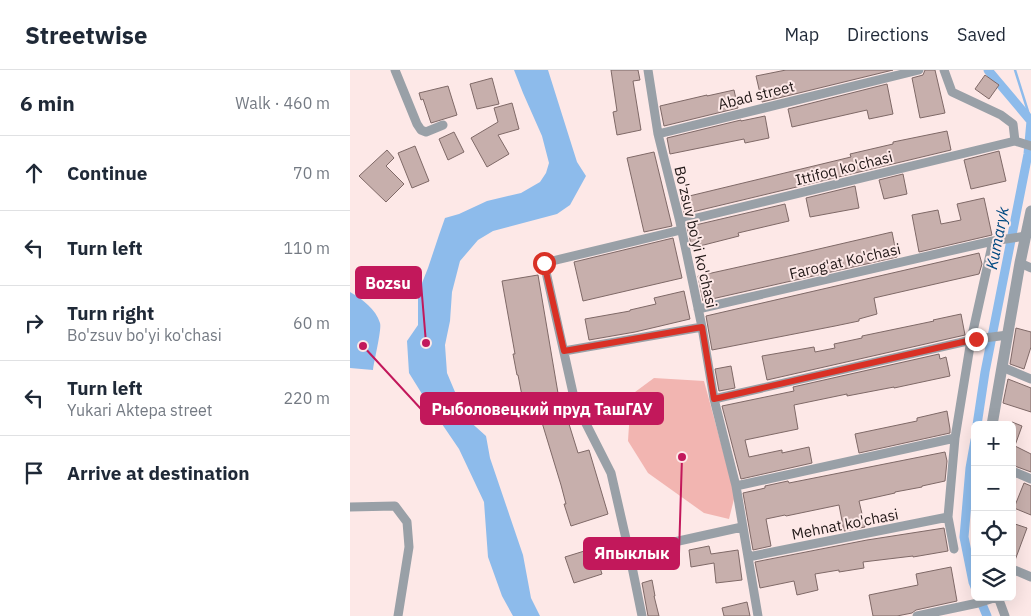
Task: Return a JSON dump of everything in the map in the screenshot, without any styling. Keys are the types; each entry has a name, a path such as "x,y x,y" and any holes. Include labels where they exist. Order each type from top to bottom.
{"street":[{"path":"395,70 421,130 426,132 443,125"},
{"name":"Bo'zsuv bo'yi ko'chasi","path":"648,70 658,134 681,226 702,327 714,399 736,486 758,616"},
{"name":"Abad street","path":"658,134 919,70"},
{"path":"944,70 952,92 1001,115 1012,124 1023,143"},
{"name":"Ittifoq ko'chasi","path":"564,351 544,263 681,226 1023,143"},
{"path":"993,421 1031,211"},
{"name":"Farog'at Ko'chasi","path":"698,309 996,241 1026,236"},
{"path":"954,549 948,517 955,438 973,340 996,241"},
{"path":"1020,263 1031,268"},
{"path":"642,616 611,473 575,402 564,351 702,327"},
{"path":"714,399 973,340 1008,335"},
{"path":"1002,367 1031,379"},
{"path":"736,486 955,438"},
{"path":"1016,473 1031,479"},
{"path":"350,507 395,506 407,522 409,548 398,616"},
{"name":"Mehnat ko'chasi","path":"748,557 948,517"},
{"path":"629,552 742,527"},
{"path":"1016,571 1031,577"},
{"path":"916,616 985,601"},
{"path":"998,601 1005,616"}],"shaded area":[{"path":"654,378 704,381 735,495 729,519 704,513 648,473 628,441 631,395"}],"water":[{"path":"514,70 548,70 577,162 586,176 570,205 557,214 493,231 478,240 460,261 452,292 450,321 445,345 447,373 466,418 486,436 490,458 523,555 531,598 540,616 513,616 502,596 488,557 484,502 459,449 409,373 407,341 418,325 418,293 445,218 459,214 487,201 521,193 540,182 546,173 549,163 542,136"},
{"path":"350,292 372,309 380,323 373,370 350,368"}],"building":[{"path":"611,70 638,70 640,80 633,81 641,130 617,135 613,112 617,111"},
{"path":"786,70 893,70 762,102 756,76"},
{"path":"925,70 935,70 945,113 920,118 912,78 923,75"},
{"path":"985,75 999,85 989,99 975,89"},
{"path":"492,78 499,104 477,109 470,84"},
{"path":"887,84 893,114 869,119 867,110 792,127 788,109"},
{"path":"448,86 457,115 431,123 419,93"},
{"path":"734,90 738,108 664,126 660,106"},
{"path":"512,103 519,129 498,135 509,154 487,167 471,138 498,122 494,108"},
{"path":"765,116 769,138 745,143 744,139 670,154 667,138"},
{"path":"947,131 951,150 684,214 681,198 851,157 850,154 893,144 893,142"},
{"path":"454,132 464,152 448,160 439,139"},
{"path":"415,146 429,181 412,188 398,153"},
{"path":"387,150 394,158 386,166 404,184 386,202 359,176"},
{"path":"999,151 1006,181 971,189 964,160"},
{"path":"654,152 672,226 644,232 627,158"},
{"path":"903,174 907,194 884,199 879,180"},
{"path":"855,186 859,208 810,217 806,198"},
{"path":"984,198 992,235 919,252 912,215 938,210 941,224 961,220 957,204"},
{"path":"785,204 789,221 738,233 739,236 692,248 687,227"},
{"path":"892,232 897,257 703,301 698,276"},
{"path":"673,238 682,278 583,301 574,262"},
{"path":"979,253 982,264 979,274 874,298 877,314 859,319 859,321 712,350 706,316"},
{"path":"538,275 559,399 524,406 513,354 515,354 502,281"},
{"path":"684,291 690,319 635,332 589,340 585,319 656,304 654,298"},
{"path":"961,314 965,335 767,380 762,356 814,347 815,352 835,348 834,344 862,338 862,336"},
{"path":"1016,328 1031,332 1031,347 1024,369 1010,364"},
{"path":"939,354 940,359 946,357 950,376 894,388 847,396 847,394 794,405 798,429 745,440 749,457 809,447 812,463 741,479 722,406 794,391 793,387"},
{"path":"731,366 735,388 719,391 715,369"},
{"path":"1008,379 1031,388 1031,412 1003,403"},
{"path":"564,408 578,453 589,450 608,514 571,526 540,416"},
{"path":"947,411 950,433 859,453 855,434 917,421 917,418"},
{"path":"1016,424 1022,426 1016,443"},
{"path":"1016,446 1031,454 1031,472 1016,466"},
{"path":"945,452 947,461 945,481 859,501 865,527 844,531 839,505 785,515 766,519 771,546 753,550 743,493 788,481 789,483"},
{"path":"1024,483 1031,486 1031,515 1016,509 1016,503"},
{"path":"1016,524 1027,528 1016,558"},
{"path":"944,528 948,551 863,562 864,568 815,574 818,590 797,595 794,581 760,588 755,562 867,540"},
{"path":"709,546 711,554 738,550 742,580 716,583 714,563 691,567 689,550"},
{"path":"594,548 602,574 574,583 565,557"},
{"path":"951,567 957,601 897,616 873,616 869,595 918,585 916,574"},
{"path":"652,580 659,616 648,616 642,583"},
{"path":"747,602 750,616 724,616 722,608"}],"waterway":[{"name":"Kumaryk","path":"978,421 985,372 1028,154 1031,121 988,70"},
{"path":"1015,70 1031,121"},
{"name":"Kumaryk","path":"971,462 964,537 971,572"},
{"name":"Kumaryk","path":"981,601 987,616"}],"place":[{"name":"Bozsu","path":"426,343"},
{"name":"Рыболовецкий пруд ТашГАУ","path":"363,346"},
{"name":"Япыклык","path":"682,457"}],"route":[{"path":"544,263 564,351 702,327 714,399 976,339"}]}
